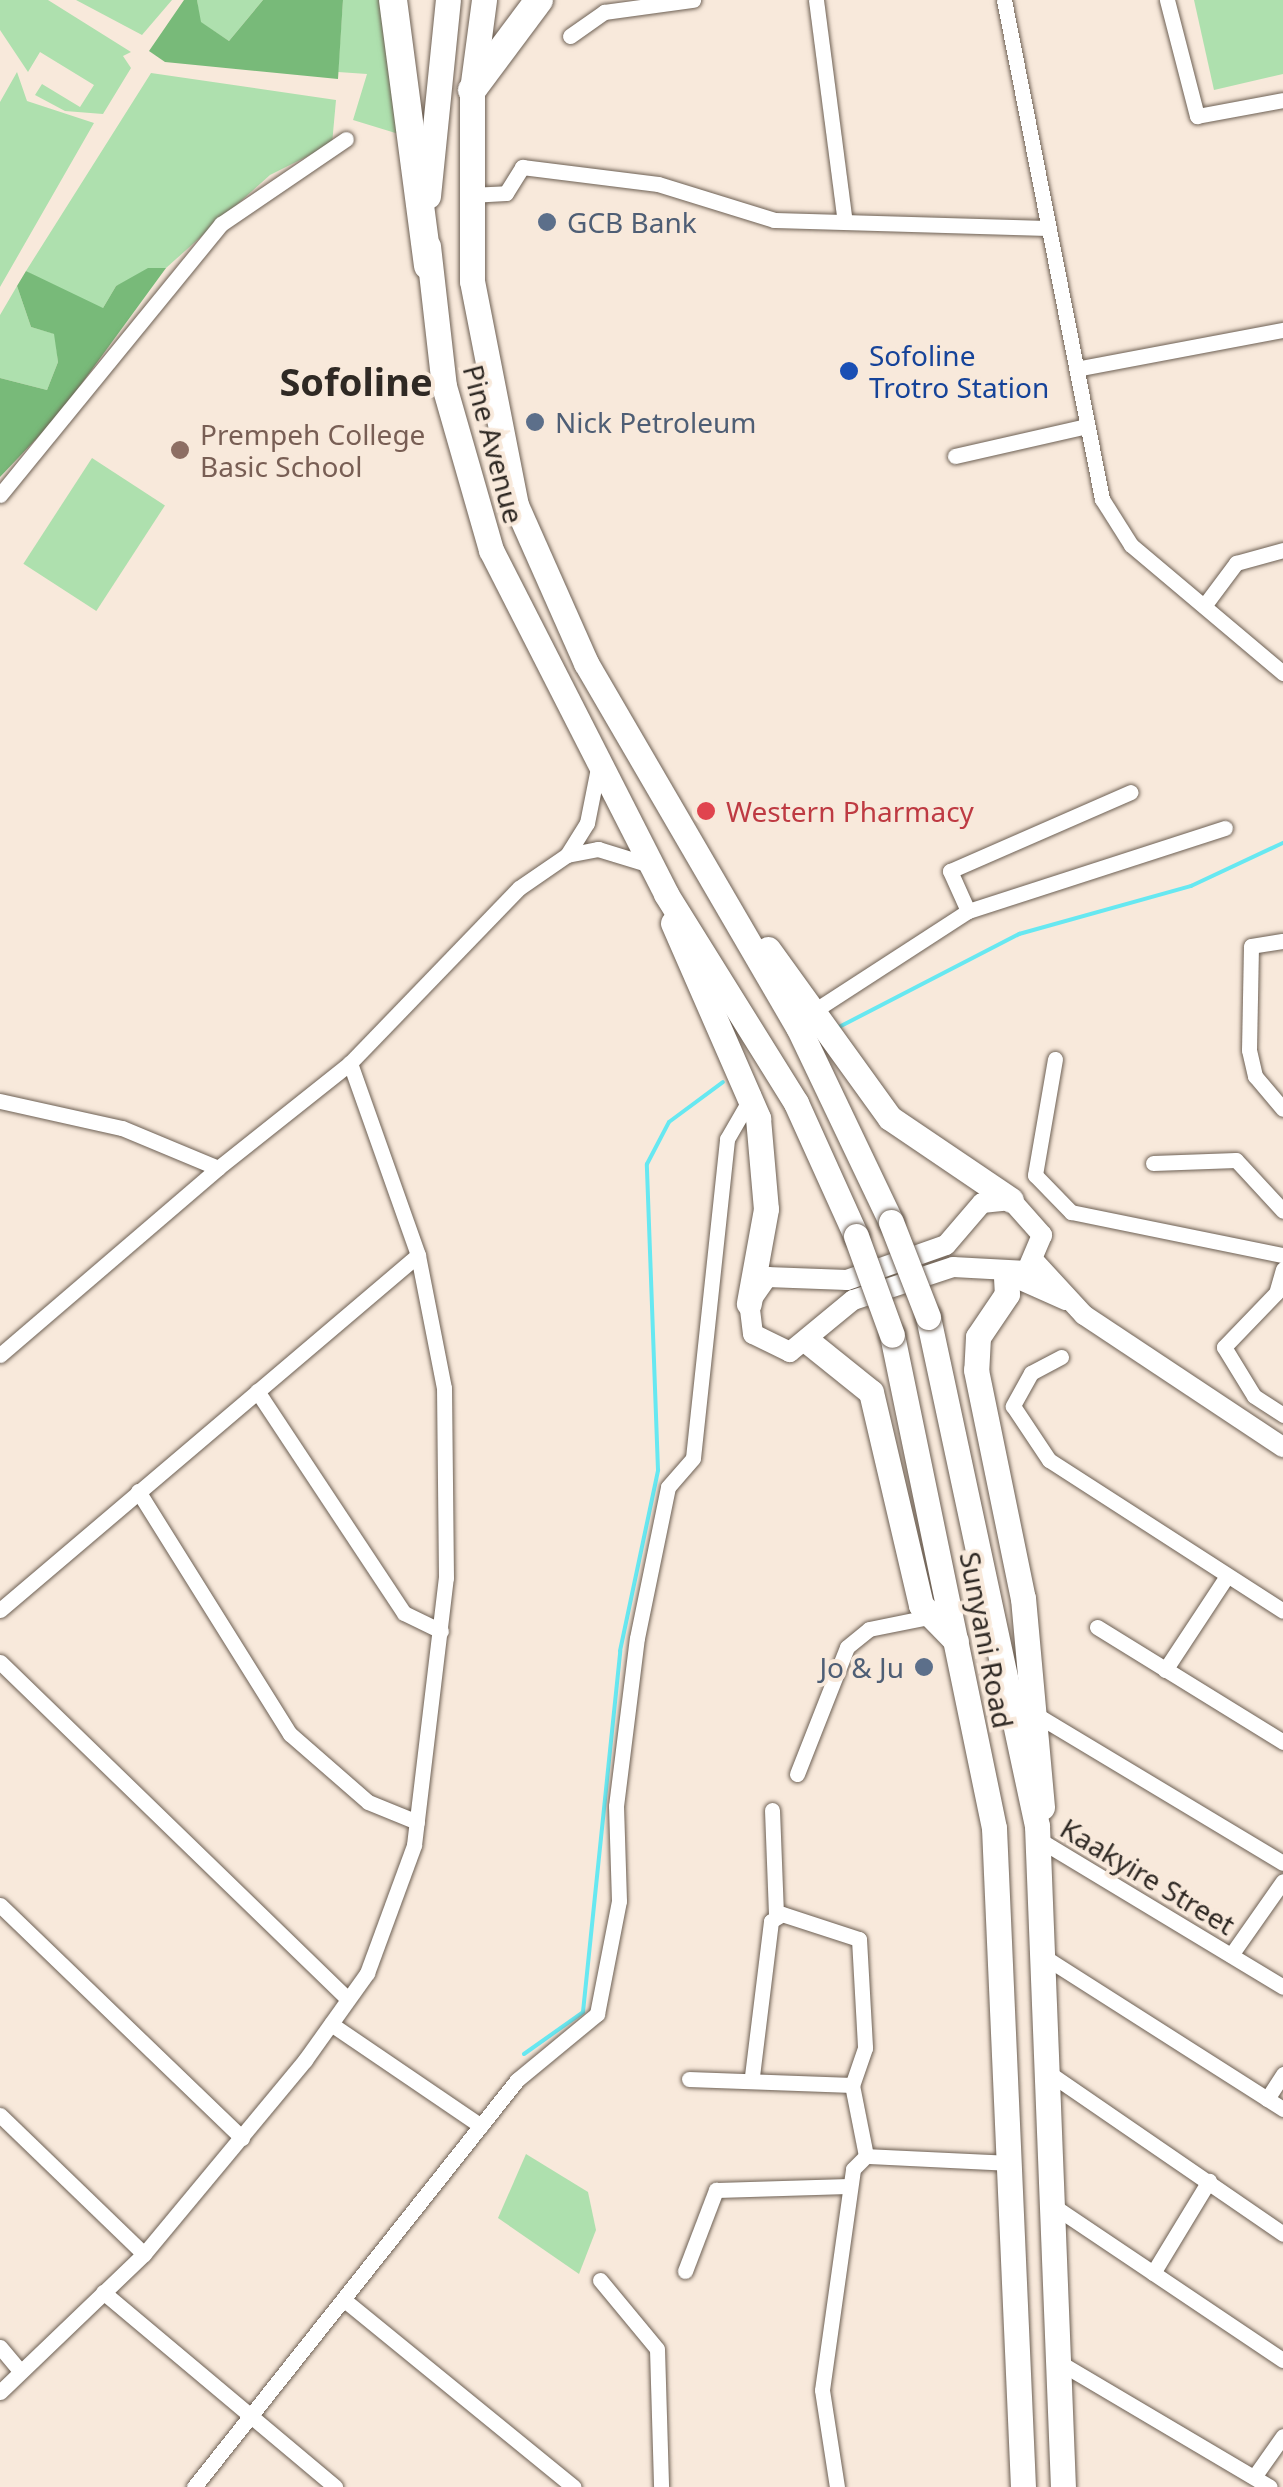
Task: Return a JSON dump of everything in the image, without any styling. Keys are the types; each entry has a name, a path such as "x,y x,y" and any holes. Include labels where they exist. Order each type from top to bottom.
{"highway":[{"path":"393,0 428,266"},
{"path":"472,90 539,0"}],"main road":[{"name":"Pine Avenue","path":"448,0 429,139 428,266 465,477 598,768 652,867"},
{"path":"484,0 472,90 470,195 480,343 516,506 586,663 798,1026 892,1222 928,1317 1038,1833 1046,1958 1063,2487"},
{"path":"699,860 890,1118 1011,1200"},
{"name":"Sunyani Road","path":"652,867 796,1103 856,1236 892,1334 956,1641 998,1868 1023,2487"},
{"path":"666,894 685,958 753,1094 766,1188 749,1302"},
{"path":"1009,1276 1007,1294 978,1338 976,1370 1040,1716 1046,1784 1038,1833"},
{"path":"810,1343 871,1392 928,1618 956,1641"}],"street":[{"path":"570,36 604,12 692,0"},
{"path":"816,0 844,216"},
{"path":"1004,0 1048,228 1081,368 1094,475 1115,522 1283,674"},
{"path":"1167,0 1198,116 1283,100"},
{"path":"0,494 221,224 346,140"},
{"path":"470,195 506,193 522,167 658,184 774,220 844,216 1048,228"},
{"path":"1081,368 1283,330"},
{"path":"955,456 1087,426"},
{"path":"1204,606 1236,564 1283,550"},
{"path":"0,1355 218,1168 350,1062 488,913 568,855 587,824 598,768"},
{"path":"968,911 950,871 1130,792"},
{"path":"814,1011 968,911 1225,828"},
{"path":"568,855 622,851 652,867"},
{"path":"1282,941 1251,946 1248,1050 1254,1076 1283,1109"},
{"path":"1055,1059 1035,1175 1071,1212 1283,1255"},
{"path":"0,2392 144,2254 242,2138 330,2024 348,1999 392,1912 418,1822 441,1631 448,1456 437,1328 418,1255 350,1062"},
{"path":"194,2487 348,2304 481,2126 602,2002 619,1900 616,1806 637,1638 668,1487 693,1458 726,1138 753,1094"},
{"path":"0,1100 122,1128 218,1168"},
{"path":"1153,1163 1236,1160 1283,1210"},
{"path":"1072,1303 1036,1263 1039,1225 1011,1200 982,1204 946,1245 834,1284 767,1278 749,1302 753,1334 769,1348 810,1343 853,1300 953,1267 1009,1276 1072,1303 1283,1447"},
{"path":"0,1610 418,1255"},
{"path":"1009,1276 1036,1263"},
{"path":"1283,1269 1276,1293 1224,1347 1254,1396 1283,1415"},
{"path":"1061,1356 1031,1374 1014,1398 1017,1421 1059,1470 1283,1611"},
{"path":"257,1391 404,1613 441,1631"},
{"path":"138,1490 290,1734 368,1802 418,1822"},
{"path":"1165,1670 1227,1576"},
{"path":"796,1774 847,1647 869,1629 928,1618"},
{"path":"1097,1627 1283,1742"},
{"path":"0,1662 348,1999"},
{"path":"1040,1716 1283,1863"},
{"path":"752,2076 776,1914 772,1810"},
{"name":"Kaakyire Street","path":"1038,1833 1281,1983"},
{"path":"1231,1955 1283,1881"},
{"path":"0,1905 242,2138"},
{"path":"776,1914 860,1939 866,2048 852,2085 866,2156 849,2186 822,2390 837,2487"},
{"path":"1046,1958 1283,2109"},
{"path":"330,2024 481,2126"},
{"path":"1049,2073 1283,2234"},
{"path":"1267,2099 1283,2074"},
{"path":"688,2079 752,2076 852,2085"},
{"path":"0,2115 144,2254"},
{"path":"866,2156 1009,2163"},
{"path":"1154,2273 1209,2182"},
{"path":"685,2271 716,2190 849,2186"},
{"path":"1052,2205 1283,2360"},
{"path":"600,2280 657,2350 660,2487"},
{"path":"103,2292 334,2487"},
{"path":"348,2304 574,2487"},
{"path":"0,2347 19,2370"},
{"path":"1058,2361 1270,2487"},
{"path":"1254,2478 1283,2436"}],"green space":[{"path":"0,0 48,0 131,52 123,56 131,68 103,114 65,111 35,95 42,84 80,107 94,85 40,52 28,72 0,30"},
{"path":"76,0 172,0 142,35"},
{"path":"184,0 197,0 201,22 229,41 263,0 343,0 338,79 165,62 149,51"},
{"path":"197,0 263,0 229,41 200,22"},
{"path":"343,0 385,0 402,135 353,120 367,74 338,72"},
{"path":"1194,0 1283,0 1283,74 1214,90"},
{"path":"17,72 27,101 94,123 0,287 0,102"},
{"path":"151,73 336,100 332,144 270,175 166,268 116,286 103,308 87,307 26,271"},
{"path":"148,268 166,268 58,416 0,477 0,378 47,390 58,362 54,334 31,327 17,286 26,271 103,308 116,286"},
{"path":"17,286 31,327 55,334 58,362 47,390 0,378 0,315"},
{"path":"92,458 165,505 96,611 23,564"},
{"path":"526,2154 588,2192 596,2230 579,2274 498,2218"}],"waterway":[{"path":"839,1027 1019,934 1191,886 1283,843"},
{"path":"524,2054 583,2012 620,1651 658,1470 647,1164 669,1122 723,1082"}],"place":[{"name":"GCB Bank","path":"547,222"},
{"name":"Sofoline Trotro Station","path":"849,371"},
{"name":"Nick Petroleum","path":"535,422"},
{"name":"Prempeh College Basic School","path":"180,450"},
{"name":"Western Pharmacy","path":"706,811"},
{"name":"Jo & Ju","path":"924,1667"}],"district":[{"name":"Sofoline","path":"356,382"}]}
